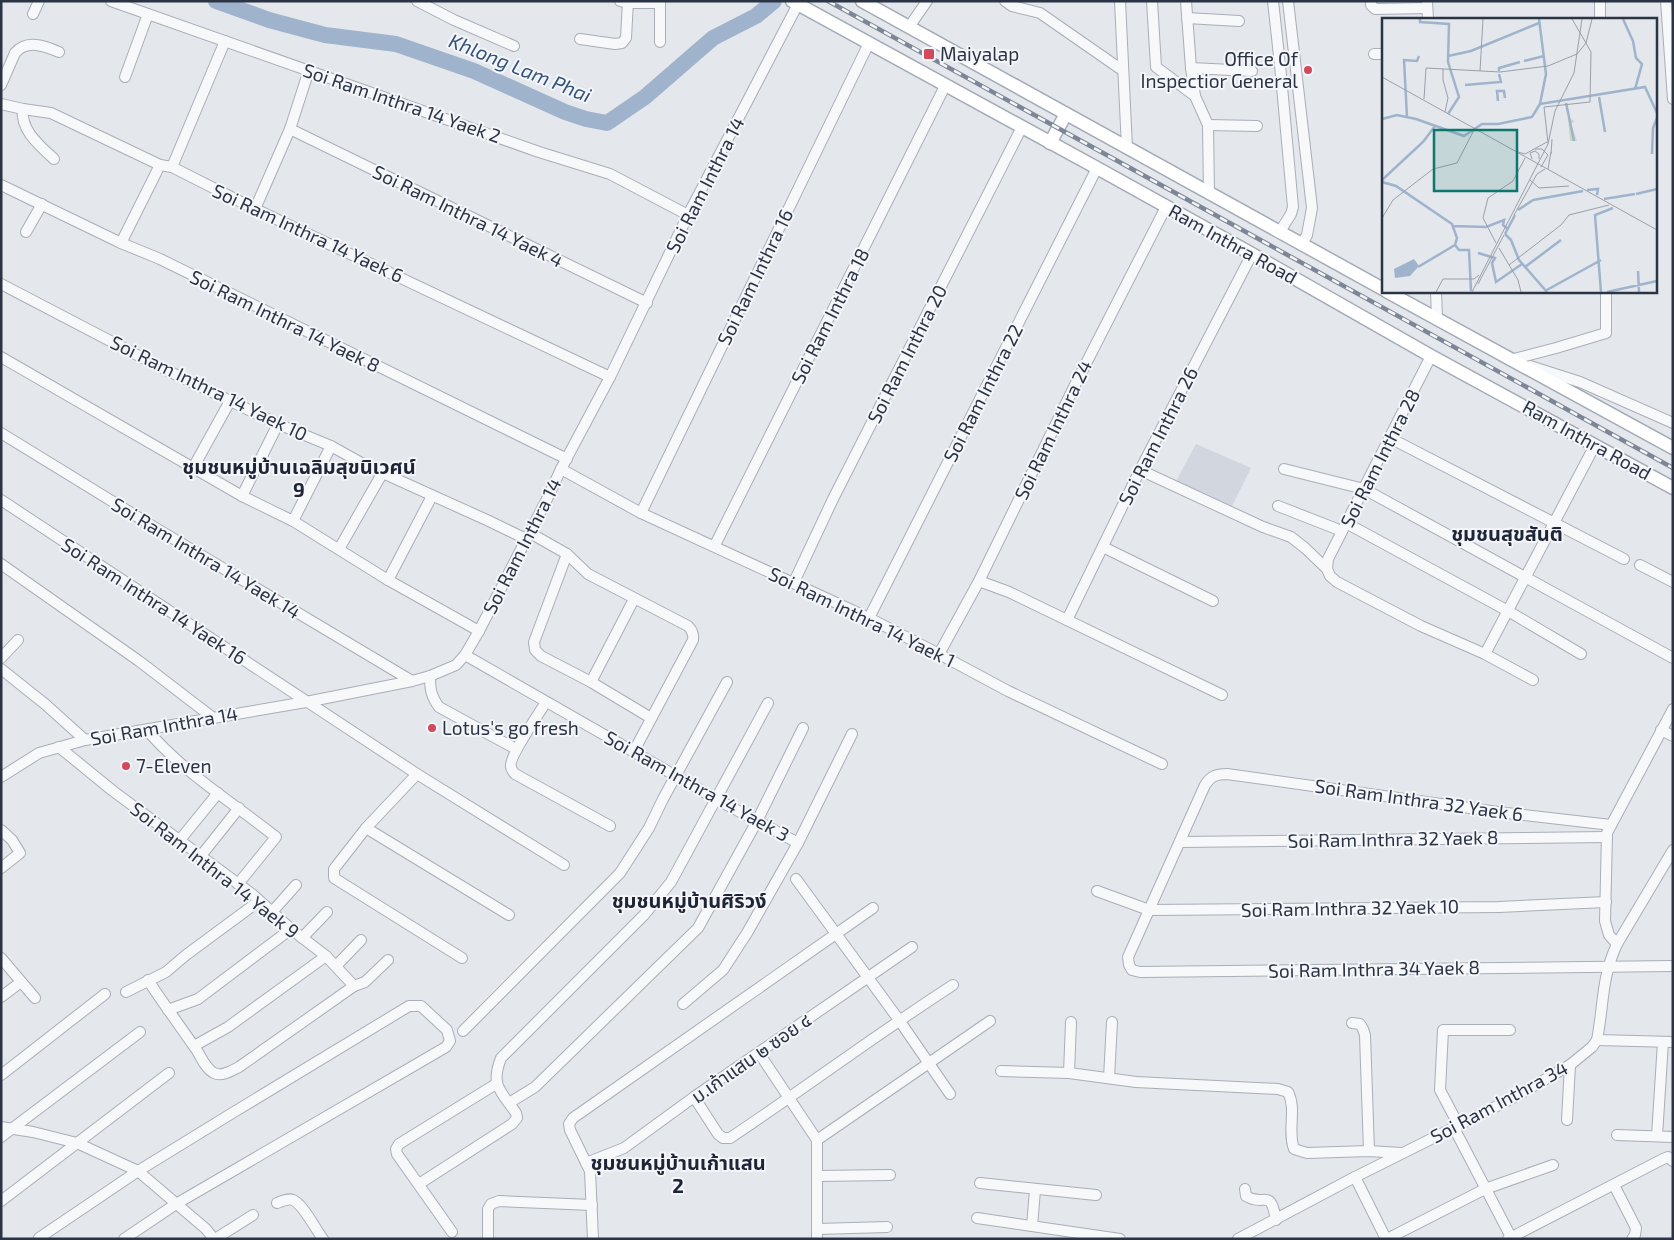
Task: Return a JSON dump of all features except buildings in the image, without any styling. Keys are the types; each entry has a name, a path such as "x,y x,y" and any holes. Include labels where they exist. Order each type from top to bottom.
{"main road":[{"name":"Ram Inthra Road","path":"862,1 1382,288"},
{"name":"Ram Inthra Road","path":"795,3 1097,168 1431,356 1673,488"},
{"path":"1050,143 1066,114"},
{"name":"Ram Inthra Road","path":"1388,292 1673,448"}],"street":[{"path":"33,14 39,1"},
{"name":"Soi Ram Inthra 14 Yaek 2","path":"111,1 540,152 610,174 688,216"},
{"path":"417,1 454,20 514,46"},
{"path":"909,27 927,1"},
{"path":"1005,1 1012,6 1040,13 1122,70"},
{"path":"1120,1 1127,148"},
{"path":"1152,1 1156,67 1195,96"},
{"path":"1186,1 1190,68 1195,96 1208,125 1209,194"},
{"path":"1273,1 1293,207 1292,214 1279,232"},
{"path":"1288,1 1312,208 1307,236 1302,244"},
{"path":"1371,1 1375,9 1427,5 1428,18"},
{"path":"1600,1 1600,18"},
{"path":"1666,1 1673,100"},
{"path":"580,39 615,44 622,43 626,38 625,2 660,2 660,42"},
{"name":"Soi Ram Inthra 14","path":"1,777 40,754 85,740 306,702 412,681 456,665 465,655 479,630 610,377 795,3"},
{"path":"125,77 148,14"},
{"path":"1187,18 1239,21"},
{"path":"172,167 225,41"},
{"name":"Soi Ram Inthra 16","path":"641,512 869,43"},
{"path":"1,85 15,53 24,46 42,45 59,52"},
{"path":"1190,68 1252,71"},
{"path":"255,209 290,129 309,70"},
{"name":"Soi Ram Inthra 18","path":"715,545 945,86"},
{"name":"Soi Ram Inthra 14 Yaek 6","path":"1,104 51,114 160,165 172,167 255,209 610,377"},
{"path":"23,109 22,117 26,128 38,144 54,159"},
{"path":"1208,125 1257,126"},
{"name":"Soi Ram Inthra 20","path":"794,582 1022,127"},
{"name":"Soi Ram Inthra 14 Yaek 4","path":"290,129 646,303"},
{"path":"121,243 160,165"},
{"name":"Soi Ram Inthra 22","path":"869,618 1097,168"},
{"name":"Soi Ram Inthra 14 Yaek 8","path":"1,184 121,243 160,259 567,459"},
{"path":"26,232 42,204"},
{"name":"Soi Ram Inthra 24","path":"939,654 979,581 1166,207"},
{"name":"Soi Ram Inthra 26","path":"1067,620 1140,470 1252,254"},
{"name":"Soi Ram Inthra 14 Yaek 10","path":"1,284 162,368 278,424 331,446 365,465 432,496 567,554 588,574 688,626 694,635 693,640 651,718"},
{"path":"1436,292 1437,319"},
{"path":"1511,360 1606,333 1606,292"},
{"name":"Soi Ram Inthra 28","path":"1327,564 1431,356"},
{"path":"1,357 242,496 293,522 388,580 479,630"},
{"path":"1511,360 1571,379 1673,423"},
{"path":"193,468 230,401"},
{"path":"242,496 278,424"},
{"name":"Soi Ram Inthra 14 Yaek 14","path":"1,434 412,681"},
{"path":"1390,438 1624,559"},
{"path":"1485,654 1595,445"},
{"path":"293,522 331,446"},
{"name":"Soi Ram Inthra 14 Yaek 1","path":"561,469 641,512 869,618 1008,691 1162,764"},
{"path":"1284,469 1364,490 1673,658"},
{"path":"1140,470 1263,528 1291,537 1327,564 1330,576 1337,582 1411,621 1485,654 1533,680"},
{"path":"339,549 383,472"},
{"path":"388,580 432,496"},
{"name":"Soi Ram Inthra 14 Yaek 16","path":"1,500 417,774 564,865"},
{"path":"1278,506 1344,527 1436,572 1581,654"},
{"path":"1104,547 1213,601"},
{"path":"567,554 534,642 535,650 541,656 591,682 651,718 634,751"},
{"path":"1,564 139,661 212,717"},
{"path":"1640,565 1673,582"},
{"path":"979,581 1009,592 1222,695"},
{"path":"591,682 634,599"},
{"path":"1,658 18,640"},
{"name":"Soi Ram Inthra 14 Yaek 3","path":"465,655 716,799 798,843"},
{"path":"1,669 46,704 85,740"},
{"path":"430,676 430,691 433,699 440,707 516,749"},
{"path":"463,1032 620,873 649,828 728,682"},
{"path":"546,702 516,749 510,768 515,774 610,826"},
{"path":"419,1184 512,1124 516,1118 516,1113 496,1084 497,1068 501,1058 644,914 671,882 768,703"},
{"path":"1617,944 1609,936 1605,921 1607,837 1611,825 1673,710"},
{"path":"510,1103 535,1087 698,928 757,821 803,728"},
{"path":"147,730 187,770 276,837 238,884"},
{"path":"1662,730 1673,736"},
{"path":"683,1004 722,970 747,933 798,843 852,734"},
{"name":"Soi Ram Inthra 14 Yaek 9","path":"59,747 113,791 259,900 291,929 326,956 354,986"},
{"path":"417,774 366,828 334,869 334,878 462,958"},
{"name":"Soi Ram Inthra 32 Yaek 6","path":"1180,842 1205,785 1210,778 1217,774 1498,812 1611,825"},
{"path":"179,841 218,792"},
{"path":"200,857 239,808"},
{"path":"366,828 509,915"},
{"path":"1,830 12,840 20,853 1,868"},
{"name":"Soi Ram Inthra 32 Yaek 8","path":"1180,842 1607,837"},
{"path":"1149,910 1180,842"},
{"path":"1657,1136 1668,1042 1597,1040 1608,966 1617,944 1673,850"},
{"path":"796,879 930,1063 950,1094"},
{"path":"272,912 296,885"},
{"name":"Soi Ram Inthra 32 Yaek 10","path":"1097,891 1149,910 1403,908 1606,902"},
{"path":"126,992 166,972 259,900"},
{"path":"594,1239 590,1171 570,1130 569,1124 573,1118 873,908"},
{"name":"Soi Ram Inthra 34 Yaek 8","path":"1149,910 1128,957 1132,970 1140,972 1673,966"},
{"path":"302,938 327,912"},
{"path":"168,1010 198,999 291,929"},
{"path":"336,966 361,940"},
{"name":"ม.เก้าแสน ๒ ซอย ๔","path":"586,1163 624,1148 694,1097 912,946"},
{"path":"194,1046 228,1027 326,956"},
{"path":"1,958 35,998"},
{"path":"148,980 194,1046 208,1070 223,1075 239,1067 354,986 365,982 388,960"},
{"path":"1,997 21,982"},
{"path":"694,1097 718,1134 723,1138 730,1138 790,1098 899,1020 953,985"},
{"path":"1,1075 105,994"},
{"path":"39,1238 132,1168 234,1112 410,1006 422,1006 447,1030 450,1042 446,1047 176,1204 124,1239"},
{"path":"816,1140 990,1021"},
{"path":"1069,1072 1071,1022"},
{"path":"1109,1078 1112,1022"},
{"path":"1352,1023 1360,1024 1365,1036 1369,1151"},
{"path":"1510,1030 1443,1030 1440,1090 1510,1238 1663,1159 1668,1157 1673,1161"},
{"path":"1,1137 140,1032"},
{"name":"Soi Ram Inthra 34","path":"1238,1239 1355,1177 1520,1094 1570,1065 1592,1048 1597,1040"},
{"path":"759,1053 816,1140 817,1234 887,1227"},
{"path":"1567,1120 1570,1065"},
{"path":"1001,1070 1069,1072 1136,1082 1278,1089 1288,1092 1292,1100 1291,1140 1294,1149 1307,1153 1369,1151 1402,1154"},
{"path":"1,1201 169,1073"},
{"path":"452,1232 397,1154 396,1149 399,1144 496,1084"},
{"path":"1,1127 33,1132 77,1143 132,1168 206,1229 214,1239 254,1214"},
{"path":"1617,1135 1673,1137"},
{"path":"1355,1177 1387,1239 1485,1188 1553,1165"},
{"path":"816,1176 890,1175"},
{"path":"980,1183 1096,1196"},
{"path":"1614,1185 1636,1228 1632,1239"},
{"path":"1245,1189 1246,1196 1250,1198 1270,1201 1273,1204 1276,1220"},
{"path":"1032,1226 1035,1190"},
{"path":"277,1202 288,1199 297,1203 323,1239"},
{"path":"488,1239 488,1209 490,1204 499,1201 592,1204"},
{"path":"977,1218 1120,1239"}],"shaded area":[{"path":"1196,444 1251,468 1231,508 1176,481"}],"waterway":[{"name":"Khlong Lam Phai","path":"216,1 269,20 325,35 396,44 474,71 565,112 607,123 645,97 713,38 756,16 774,1"}],"railway":[{"path":"828,1 1673,468"}],"place":[{"name":"Maiyalap","path":"929,54"},
{"name":"Office Of Inspectior General","path":"1308,70"},
{"name":"Lotus's go fresh","path":"432,728"},
{"name":"7-Eleven","path":"126,766"}],"district":[{"name":"ชุมชนหมู่บ้านเฉลิมสุขนิเวศน์ 9","path":"299,478"},
{"name":"ชุมชนสุขสันติ","path":"1507,534"},
{"name":"ชุมชนหมู่บ้านศิริวง์","path":"689,901"},
{"name":"ชุมชนหมู่บ้านเก้าแสน 2","path":"678,1174"}]}
